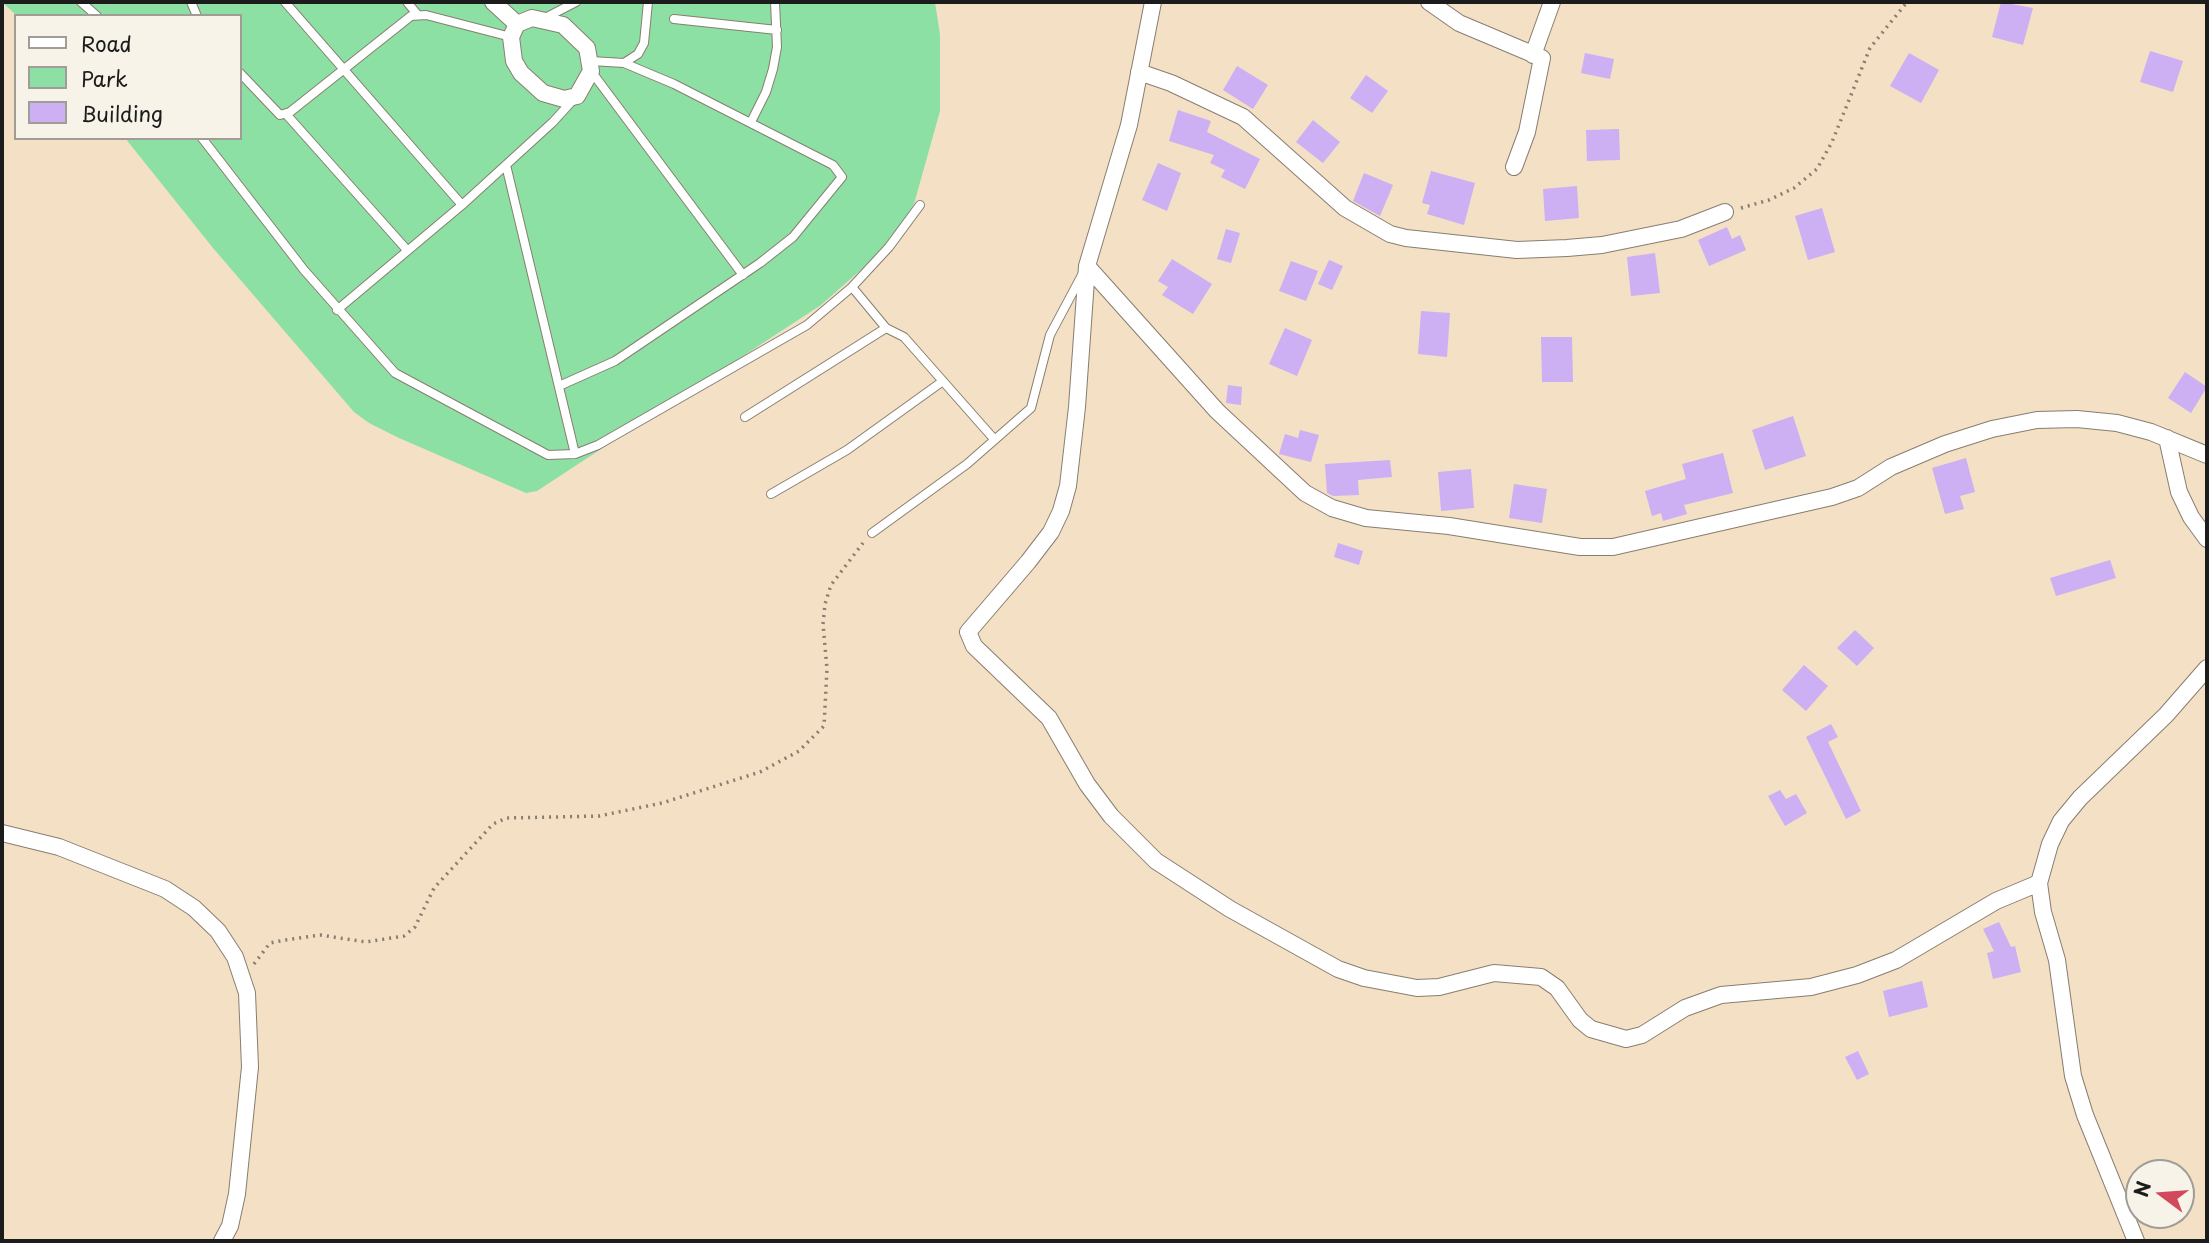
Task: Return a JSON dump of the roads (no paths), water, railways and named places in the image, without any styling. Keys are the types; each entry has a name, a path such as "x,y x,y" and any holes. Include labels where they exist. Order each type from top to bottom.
{"street":[{"path":"493,2 514,31 514,61 531,85 556,97 577,96 591,66 587,48 572,30 542,19 523,20 514,31"},
{"path":"1153,2 1117,168 1087,266 1077,407 1068,486 1061,511 1051,532 1028,562 972,624 968,632 970,639 988,662 1049,718 1087,784 1111,816 1156,861 1191,886 1338,969 1364,978 1417,988 1439,987 1494,972 1541,977 1557,988 1580,1020 1591,1029 1626,1039 1642,1035 1685,1009 1721,995 1811,987 1857,975 1896,960 1966,917 2039,883"},
{"path":"1429,2 1460,23 1542,58 1527,132 1514,167"},
{"path":"1532,54 1552,2"},
{"path":"1139,72 1171,83 1243,117 1345,208 1390,234 1406,238 1517,250 1567,248 1602,245 1681,229 1725,212"},
{"path":"1087,266 1217,411 1305,493 1355,514 1405,524 1449,526 1580,547 1614,547 1832,497 1858,488 1891,467 1945,444 1992,429 2037,420 2077,419 2117,423 2167,438 2207,455"},
{"path":"2167,438 2179,492 2190,517 2207,539"},
{"path":"2136,1241 2085,1115 2073,1076 2057,960 2043,912 2039,883 2061,821 2080,798 2166,715 2207,668"},
{"path":"2,833 59,847 165,889 194,908 218,932 235,957 247,993 250,1068 237,1194 230,1226 222,1241"}],"lane":[{"path":"81,2 95,14"},
{"path":"285,2 462,205"},
{"path":"407,2 418,14"},
{"path":"542,19 576,2"},
{"path":"591,66 624,63 638,54 644,43 648,2"},
{"path":"751,122 766,92 777,47 775,2"},
{"path":"242,75 280,115 286,114 411,16 418,14 514,31"},
{"path":"674,19 777,30"},
{"path":"559,386 615,361 743,275 793,237 842,177 834,165 751,122 624,63"},
{"path":"591,66 743,275"},
{"path":"337,310 462,205 553,122 577,96"},
{"path":"286,114 407,250"},
{"path":"204,140 337,310 378,357 414,385 548,455 575,454 598,445 807,324 852,287 888,247 920,205"},
{"path":"506,165 575,454"},
{"path":"872,533 967,464 1031,408 1050,335 1087,266"},
{"path":"852,287 886,328 904,337 994,439"},
{"path":"746,417 886,328"},
{"path":"771,494 847,450 943,381"}]}
